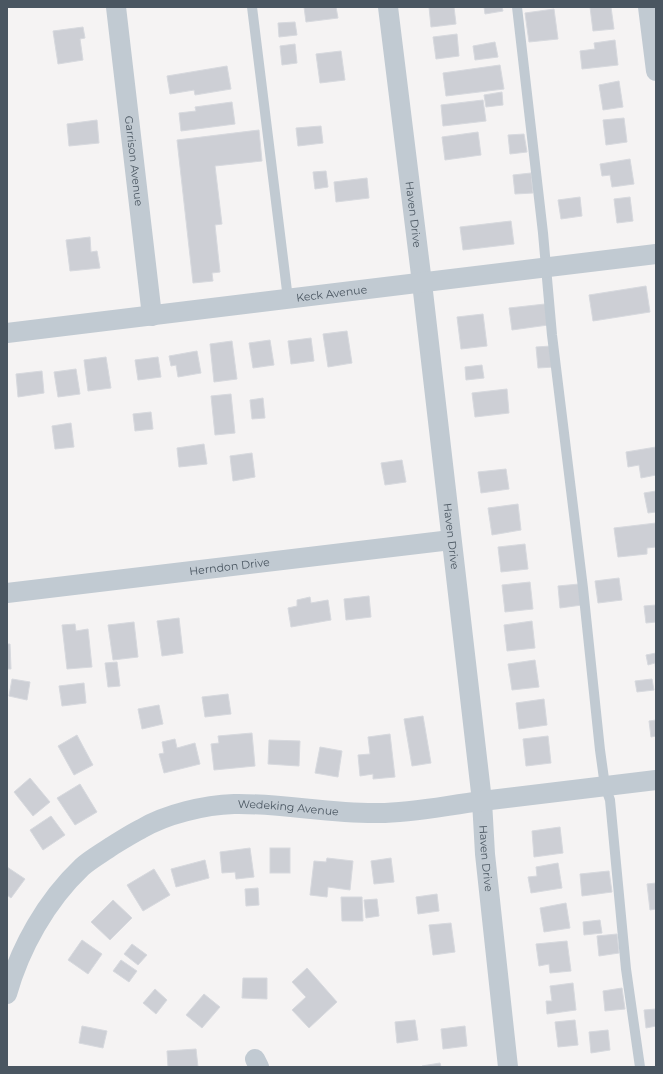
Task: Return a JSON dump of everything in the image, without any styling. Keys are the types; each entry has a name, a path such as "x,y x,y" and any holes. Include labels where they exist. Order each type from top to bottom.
{"street":[{"name":"Garrison Avenue","path":"116,7 152,316"},
{"name":"Haven Drive","path":"388,7 422,283 482,801 484,854 508,1067"},
{"path":"648,7 656,70"},
{"name":"Keck Avenue","path":"7,333 656,254"},
{"name":"Herndon Drive","path":"7,593 451,540"},
{"name":"Wedeking Avenue","path":"7,994 12,976 35,927 66,884 82,867 97,856 142,828 162,819 212,806 234,804 331,812 379,814 656,780"}],"lane":[{"path":"252,7 288,299"},
{"path":"517,7 552,335 583,588 600,750 605,786 610,800 626,969 640,1067"}],"building":[{"path":"304,7 336,7 338,18 306,22"},
{"path":"429,7 454,7 456,24 431,27"},
{"path":"484,7 502,7 503,11 485,14"},
{"path":"590,7 611,7 614,29 593,31"},
{"path":"554,9 558,39 529,42 525,13"},
{"path":"295,22 297,35 279,37 278,23"},
{"path":"83,27 85,38 80,39 83,60 58,64 53,31"},
{"path":"457,34 459,56 436,59 433,37"},
{"path":"615,40 618,65 582,69 580,51 595,49 594,43"},
{"path":"495,42 498,57 475,60 473,46"},
{"path":"295,44 297,63 282,65 280,46"},
{"path":"341,51 345,80 320,83 316,54"},
{"path":"500,65 504,89 446,96 443,73"},
{"path":"227,66 231,89 195,95 194,90 170,94 167,76"},
{"path":"619,81 623,107 603,110 599,85"},
{"path":"502,92 503,105 486,107 484,95"},
{"path":"483,100 486,121 443,126 441,105"},
{"path":"232,102 235,124 181,131 179,113 196,111 195,107"},
{"path":"624,118 627,142 606,145 603,120"},
{"path":"97,120 99,143 69,146 67,124"},
{"path":"321,126 323,143 298,146 296,128"},
{"path":"259,130 262,161 215,166 222,224 215,225 220,272 212,273 213,281 193,283 177,140"},
{"path":"478,132 481,155 445,160 442,137"},
{"path":"524,134 527,152 510,154 508,135"},
{"path":"630,159 634,184 612,187 610,175 602,176 600,164"},
{"path":"326,171 328,187 315,189 313,172"},
{"path":"531,173 533,193 515,194 513,175"},
{"path":"367,178 369,198 336,202 334,182"},
{"path":"580,197 582,216 561,219 558,200"},
{"path":"630,197 633,221 617,223 614,199"},
{"path":"511,221 514,244 463,250 460,227"},
{"path":"90,237 91,252 97,251 100,268 70,271 66,240"},
{"path":"646,286 650,312 593,321 589,295"},
{"path":"545,304 548,325 512,330 509,308"},
{"path":"483,314 487,346 461,349 457,317"},
{"path":"347,331 352,363 328,367 323,334"},
{"path":"311,338 314,361 291,364 288,341"},
{"path":"270,340 274,365 253,368 249,343"},
{"path":"232,341 237,379 214,382 210,344"},
{"path":"551,346 554,367 538,368 536,347"},
{"path":"197,351 201,373 178,377 176,365 171,366 169,356"},
{"path":"106,357 111,388 88,391 84,360"},
{"path":"158,357 161,377 138,380 135,360"},
{"path":"482,365 484,378 466,380 465,367"},
{"path":"76,369 80,394 58,397 54,372"},
{"path":"42,371 44,393 18,397 16,374"},
{"path":"507,389 509,413 475,417 472,393"},
{"path":"231,394 235,433 215,435 211,396"},
{"path":"263,398 265,418 252,419 250,400"},
{"path":"151,412 153,429 135,431 133,414"},
{"path":"71,423 74,447 55,449 52,426"},
{"path":"204,444 207,464 179,467 177,448"},
{"path":"656,447 656,475 641,478 639,465 628,467 626,452"},
{"path":"252,453 255,477 233,481 230,456"},
{"path":"402,460 406,482 385,485 381,463"},
{"path":"506,469 509,489 481,493 478,472"},
{"path":"656,491 656,512 648,513 644,493"},
{"path":"518,504 521,530 492,535 488,508"},
{"path":"656,523 656,547 647,548 647,554 618,557 614,528"},
{"path":"525,544 528,569 501,572 498,547"},
{"path":"619,578 622,600 598,603 595,581"},
{"path":"530,582 533,609 505,612 502,585"},
{"path":"579,584 582,605 560,608 558,586"},
{"path":"369,596 371,617 346,620 344,599"},
{"path":"310,597 311,603 328,600 331,620 291,627 288,608 297,606 297,600"},
{"path":"656,605 656,622 646,623 644,606"},
{"path":"179,618 183,653 162,656 157,621"},
{"path":"532,621 535,648 507,651 504,625"},
{"path":"134,622 138,657 113,660 108,625"},
{"path":"75,624 76,631 88,629 92,667 67,669 62,625"},
{"path":"7,644 10,644 11,669 7,669"},
{"path":"656,653 656,673 655,663 648,665 646,655"},
{"path":"535,660 539,687 512,690 508,664"},
{"path":"117,662 120,686 108,687 105,663"},
{"path":"12,679 30,682 27,700 9,696"},
{"path":"652,679 654,690 637,692 635,681"},
{"path":"84,683 86,703 62,706 59,686"},
{"path":"228,694 231,714 205,717 202,697"},
{"path":"544,699 547,725 519,729 516,703"},
{"path":"159,705 163,724 142,729 138,709"},
{"path":"423,716 431,763 412,766 404,719"},
{"path":"656,720 656,736 651,737 649,721"},
{"path":"252,733 255,766 214,770 211,744 219,743 218,736"},
{"path":"390,734 395,777 373,779 373,774 360,776 358,755 370,754 368,737"},
{"path":"77,735 93,765 74,775 58,746"},
{"path":"548,736 551,763 526,766 523,739"},
{"path":"175,739 177,748 195,743 200,764 164,773 159,754 164,753 162,742"},
{"path":"269,740 300,741 299,766 268,764"},
{"path":"320,747 342,751 338,777 315,773"},
{"path":"30,778 50,802 33,816 14,792"},
{"path":"80,784 97,812 75,825 57,798"},
{"path":"51,816 65,835 43,850 30,830"},
{"path":"560,827 563,853 534,857 532,831"},
{"path":"250,848 254,877 236,879 235,872 222,873 220,852"},
{"path":"270,848 290,848 290,873 270,873"},
{"path":"327,858 353,861 350,890 328,887 327,897 310,895 314,861 326,862"},
{"path":"391,858 394,882 374,884 371,861"},
{"path":"205,860 209,878 176,887 171,869"},
{"path":"558,863 562,888 531,893 528,877 537,876 536,867"},
{"path":"7,867 25,879 11,898 7,895"},
{"path":"154,869 170,895 143,911 127,885"},
{"path":"609,871 612,892 582,896 580,874"},
{"path":"656,883 656,909 650,910 647,884"},
{"path":"258,888 259,905 246,906 245,889"},
{"path":"437,894 439,911 418,914 416,897"},
{"path":"341,897 362,897 363,921 342,921"},
{"path":"377,899 379,916 366,918 364,900"},
{"path":"113,900 132,918 110,940 91,922"},
{"path":"566,903 570,928 544,932 540,908"},
{"path":"600,920 602,933 584,935 583,922"},
{"path":"451,923 455,952 433,955 429,925"},
{"path":"617,934 619,953 599,956 597,936"},
{"path":"82,940 102,954 88,974 68,960"},
{"path":"567,941 571,971 550,973 549,964 539,966 536,944"},
{"path":"132,944 147,955 138,965 124,954"},
{"path":"121,960 137,971 129,982 113,971"},
{"path":"307,968 337,1002 309,1028 292,1010 306,997 292,982"},
{"path":"243,978 267,978 267,999 242,998"},
{"path":"573,983 576,1010 547,1014 546,1001 552,1001 550,986"},
{"path":"622,988 625,1009 605,1011 603,991"},
{"path":"155,989 167,1000 156,1014 143,1003"},
{"path":"204,994 220,1007 202,1028 186,1015"},
{"path":"656,1009 656,1026 646,1028 644,1010"},
{"path":"415,1020 418,1040 397,1043 395,1022"},
{"path":"575,1020 578,1045 558,1047 555,1022"},
{"path":"82,1026 107,1031 103,1048 79,1043"},
{"path":"465,1026 467,1046 443,1049 441,1029"},
{"path":"608,1030 610,1050 591,1053 589,1032"},
{"path":"196,1049 198,1067 168,1067 167,1051"},
{"path":"440,1063 441,1067 422,1067 422,1066"}]}
